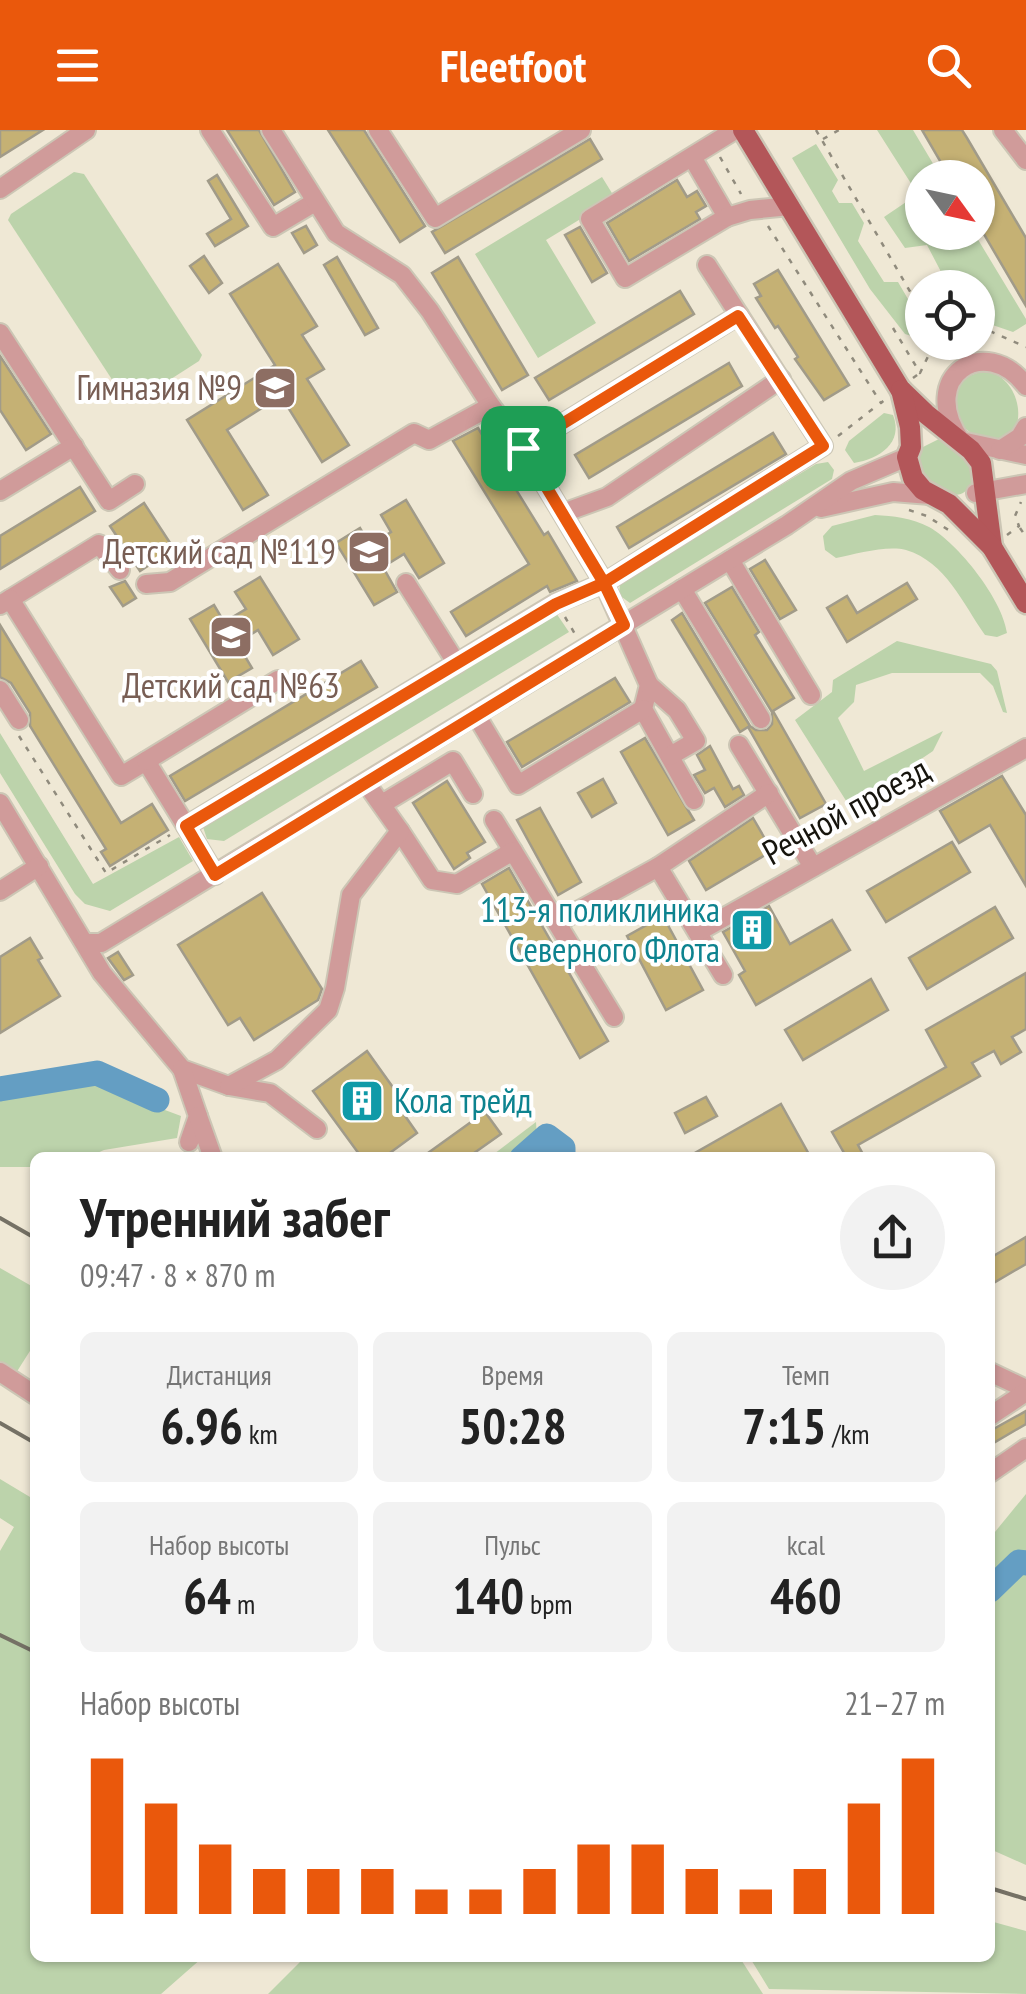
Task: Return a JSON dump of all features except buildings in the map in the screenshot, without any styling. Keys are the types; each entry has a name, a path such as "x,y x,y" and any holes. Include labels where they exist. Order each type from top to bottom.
{"main road":[{"path":"744,130 900,388 910,427 912,478 992,547 1026,603"},
{"path":"900,388 980,463 992,547"},
{"path":"909,452 928,433 955,437"},
{"path":"939,500 968,499 981,488"}],"street":[{"path":"0,188 86,130"},
{"path":"210,130 273,227 314,202"},
{"path":"271,130 336,233 402,275 564,512 604,583 649,685 676,710 696,741 670,756"},
{"path":"378,130 435,218 581,130"},
{"path":"735,130 590,220 625,278 727,217 790,206"},
{"path":"1014,135 1026,160"},
{"path":"692,157 727,217"},
{"path":"186,826 556,604 604,583 823,446 707,265"},
{"path":"523,448 738,316"},
{"path":"0,333 109,501 135,484"},
{"path":"1026,386 1015,372 994,362 975,363 955,376 944,397 955,437 1026,455"},
{"path":"564,512 606,497 781,379"},
{"path":"146,584 170,582 414,434 429,440 491,406"},
{"path":"1000,450 1011,445 1026,427"},
{"path":"0,491 74,446"},
{"path":"85,943 101,943 682,590 851,482 909,452"},
{"path":"981,488 1026,484"},
{"path":"811,510 893,492 939,500"},
{"path":"120,570 99,544 5,602 121,776 278,680"},
{"path":"730,560 811,695"},
{"path":"406,583 458,664"},
{"path":"682,590 760,718"},
{"path":"649,685 643,709 694,800"},
{"path":"0,690 19,720"},
{"path":"476,716 518,785 643,709"},
{"path":"739,745 813,866"},
{"name":"Речной проезд","path":"698,932 1026,748"},
{"path":"146,761 215,875"},
{"path":"382,804 453,762 472,794"},
{"path":"366,783 432,880 456,884 512,851"},
{"path":"558,922 658,866 768,793"},
{"path":"0,802 8,833 39,866 102,972 182,1070 210,1152"},
{"path":"494,820 614,1017"},
{"path":"229,1086 277,1060 328,1010 350,896 400,830"},
{"path":"0,891 39,866"},
{"path":"658,866 723,975"},
{"path":"182,1070 229,1086 270,1093 317,1128"},
{"path":"189,1142 198,1116"},
{"path":"0,1372 30,1392"},
{"path":"995,1375 1026,1391 995,1413"},
{"path":"995,1470 1026,1448"}],"path":[{"path":"816,130 905,283"},
{"path":"822,139 839,130"},
{"path":"713,144 750,210 766,222 881,402 920,373 926,360"},
{"path":"893,328 920,373"},
{"path":"995,333 1026,347"},
{"path":"1019,526 1026,537"},
{"path":"556,604 576,634"},
{"path":"19,720 19,740 106,873 186,826"}],"green space":[{"path":"877,130 913,130 931,160 905,160 905,174"},
{"path":"816,144 838,180 832,191 839,203 852,203 864,223 858,241 884,282 898,282 905,294 905,334 870,289 792,158"},
{"path":"74,172 84,174 202,355 199,361 132,404 126,401 8,220 11,214"},
{"path":"602,177 615,198 546,240 596,323 538,358 475,254"},
{"path":"905,203 905,248 884,217"},
{"path":"930,250 984,250 1026,324 1013,332 995,326 995,270 940,270"},
{"path":"987,371 1004,380 1018,406 1013,434 997,441 968,431 954,404 956,389 967,378"},
{"path":"884,413 893,415 896,425 892,441 872,458 854,463 845,450 849,441"},
{"path":"939,439 959,447 970,459 973,473 970,485 962,493 949,494 933,485 915,463 923,447"},
{"path":"828,462 834,470 832,479 630,603 619,595 620,583 816,464"},
{"path":"875,515 923,524 941,535 988,589 1007,633 997,637 985,635 943,574 920,556 890,549 836,558 825,550 823,536 832,526"},
{"path":"554,610 569,632 224,841 207,839 203,827 211,819"},
{"path":"897,641 991,664 997,671 1007,713 1003,712 993,686 980,673 892,673 856,685 854,702 838,718 864,771 943,731 933,751 850,807 795,720 832,692 833,680"},
{"path":"0,733 93,884 179,837 193,861 110,911 85,904 0,773"},
{"path":"74,1076 181,1116 177,1138 99,1152 30,1152 30,1167 0,1167 0,1091"},
{"path":"536,1122 538,1152 497,1152"},
{"path":"0,1268 30,1285 30,1351 16,1373 0,1363"},
{"path":"0,1479 30,1497 30,1962 197,1962 161,1994 0,1994 0,1551 14,1527 0,1518"},
{"path":"1026,1494 1026,1865 995,1851 995,1532"},
{"path":"995,1922 1026,1931 1026,1994 769,1989 752,1962 995,1962"},
{"path":"300,1962 743,1962 763,1994 268,1994"}],"waterway":[{"path":"0,1089 97,1073 157,1100"},
{"path":"529,1152 547,1136 563,1152"},
{"path":"995,1585 1019,1562 1026,1563"}],"railway":[{"path":"0,1218 30,1235"},
{"path":"0,1423 30,1440"},
{"path":"0,1635 30,1650"},
{"path":"995,1890 1026,1899"}],"place":[{"name":"Гимназия №9","path":"275,388"},
{"name":"Детский сад №119","path":"369,552"},
{"name":"Детский сад №63","path":"231,637"},
{"name":"113-я поликлиника Северного Флота","path":"752,930"},
{"name":"Кола трейд","path":"362,1101"}],"route":[{"path":"523,448 564,512 604,583 624,625 215,875 186,826 556,604 604,583 823,446 738,316 523,448"}]}
